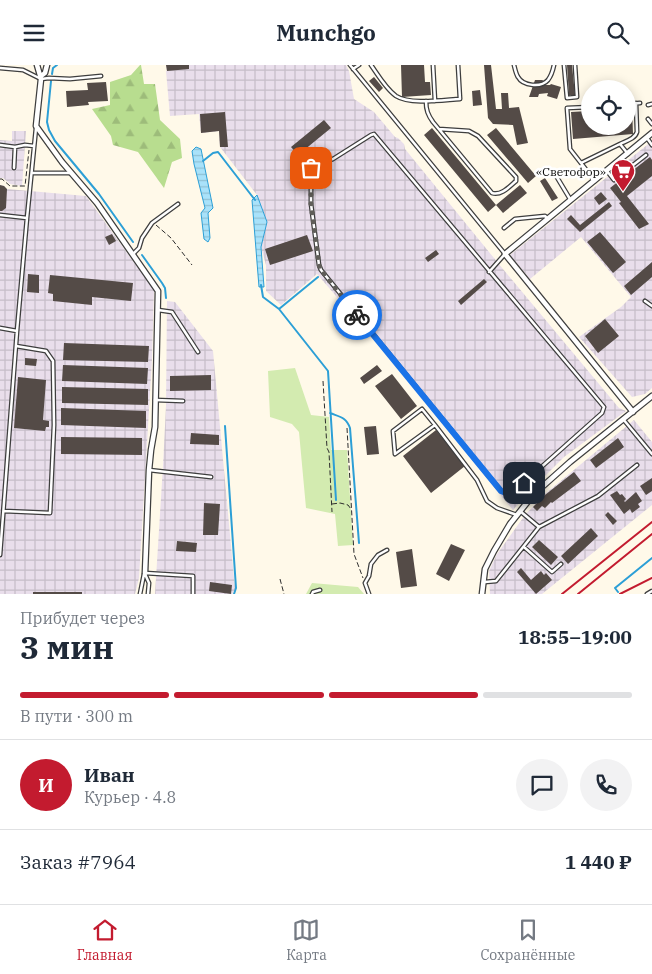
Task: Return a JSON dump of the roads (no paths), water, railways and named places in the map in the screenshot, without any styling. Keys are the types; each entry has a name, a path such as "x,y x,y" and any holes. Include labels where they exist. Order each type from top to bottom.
{"street":[{"path":"37,65 41,77 36,126 62,162 96,203 158,291 155,427 149,470 145,573"},
{"path":"41,77 48,65"},
{"path":"633,412 505,254 652,133"},
{"path":"482,594 485,569 494,551 518,513 533,495 652,396"}],"lane":[{"path":"350,65 505,254 489,272"},
{"path":"353,69 359,65"},
{"path":"371,65 396,96 406,100 426,101 460,99 458,65"},
{"path":"433,65 434,101"},
{"path":"514,65 518,78 528,85 547,82 554,65"},
{"path":"564,65 567,98 577,97 575,65"},
{"path":"0,68 23,70 49,78 70,79 101,76"},
{"path":"426,101 428,115 439,129 492,193 495,195 500,193 516,181 516,177 478,136 469,131 439,129"},
{"path":"581,163 636,135 638,132 636,103 640,103"},
{"path":"648,105 652,104"},
{"path":"581,107 568,108 570,149 595,181"},
{"path":"648,119 652,124"},
{"path":"0,555 17,331 36,126"},
{"path":"374,134 489,272 604,407 602,413 511,495 501,491 321,270 314,229 311,168 318,163 333,159 374,134"},
{"path":"647,139 652,145"},
{"path":"620,144 628,154"},
{"path":"0,145 15,147 34,146"},
{"path":"14,168 15,147"},
{"path":"607,171 614,180 646,155"},
{"path":"32,173 71,173"},
{"path":"555,173 571,200"},
{"path":"133,254 152,223 178,204"},
{"path":"0,215 27,218"},
{"path":"504,228 515,219 545,216 548,219"},
{"path":"645,301 652,306"},
{"path":"158,310 172,312 198,351"},
{"path":"0,328 17,331"},
{"path":"4,511 50,513 54,425 53,361 46,351 16,347"},
{"path":"156,400 184,401"},
{"path":"435,425 395,454 393,431 422,409 435,425 477,480 487,501 496,508 518,513 540,527"},
{"path":"623,419 652,454"},
{"path":"483,582 496,581 540,527 598,495 637,465"},
{"path":"149,470 211,477"},
{"path":"524,547 552,572 561,563"},
{"path":"369,594 365,583 369,576 371,564 378,555 387,550"},
{"path":"140,594 145,573"},
{"path":"145,573 149,583 148,594"},
{"path":"145,573 193,576 192,594"},
{"path":"312,594 320,590"},
{"path":"648,594 652,591"}],"water":[{"path":"196,147 201,149 213,208 208,213 210,238 208,242 204,239 201,213 205,208 192,151"},
{"path":"257,195 267,222 261,247 264,287 259,287 252,200"}],"waterway":[{"path":"52,74 53,68 57,65"},
{"path":"51,81 47,122 49,130 55,141 99,194 133,242"},
{"path":"203,161 213,153 218,152 255,200"},
{"path":"142,255 165,288 166,298"},
{"path":"318,277 279,309 328,371 336,500"},
{"path":"261,285 263,297 279,309"},
{"path":"330,413 345,419 350,428 359,543"},
{"path":"225,426 236,588 234,594"},
{"path":"618,592 615,588 652,558"}],"railway":[{"path":"562,594 652,522"},
{"path":"578,594 652,534"},
{"path":"620,594 652,578"}],"place":[{"name":"«Светофор»","path":"623,192"}]}
